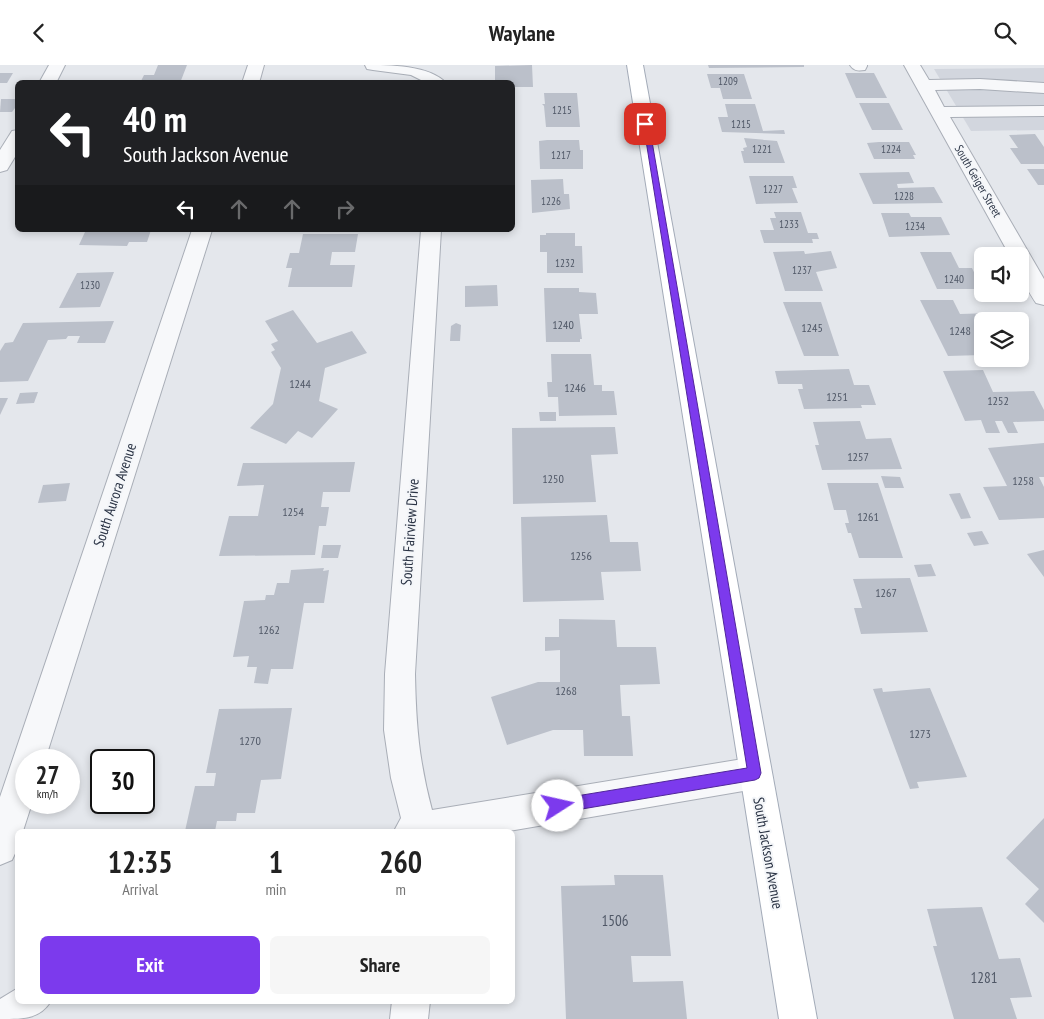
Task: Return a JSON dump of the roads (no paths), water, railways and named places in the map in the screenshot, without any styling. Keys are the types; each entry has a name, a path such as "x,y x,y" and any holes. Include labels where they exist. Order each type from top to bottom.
{"main road":[{"name":"South Jackson Avenue","path":"635,65 798,1019"}],"street":[{"path":"49,80 57,65"},
{"path":"251,80 256,65"},
{"path":"373,65 418,71 434,80"},
{"name":"South Geiger Street","path":"912,65 1044,298"},
{"path":"923,85 980,84 1018,88 1044,87"},
{"path":"939,112 1044,111"},
{"path":"0,166 15,140"},
{"name":"South Aurora Avenue","path":"33,749 201,232"},
{"name":"South Fairview Drive","path":"418,829 407,779 400,730 400,674 431,232"},
{"path":"430,829 755,773"},
{"path":"0,848 15,802"},
{"path":"3,1019 27,1004"},
{"path":"409,1019 411,1004"}]}
